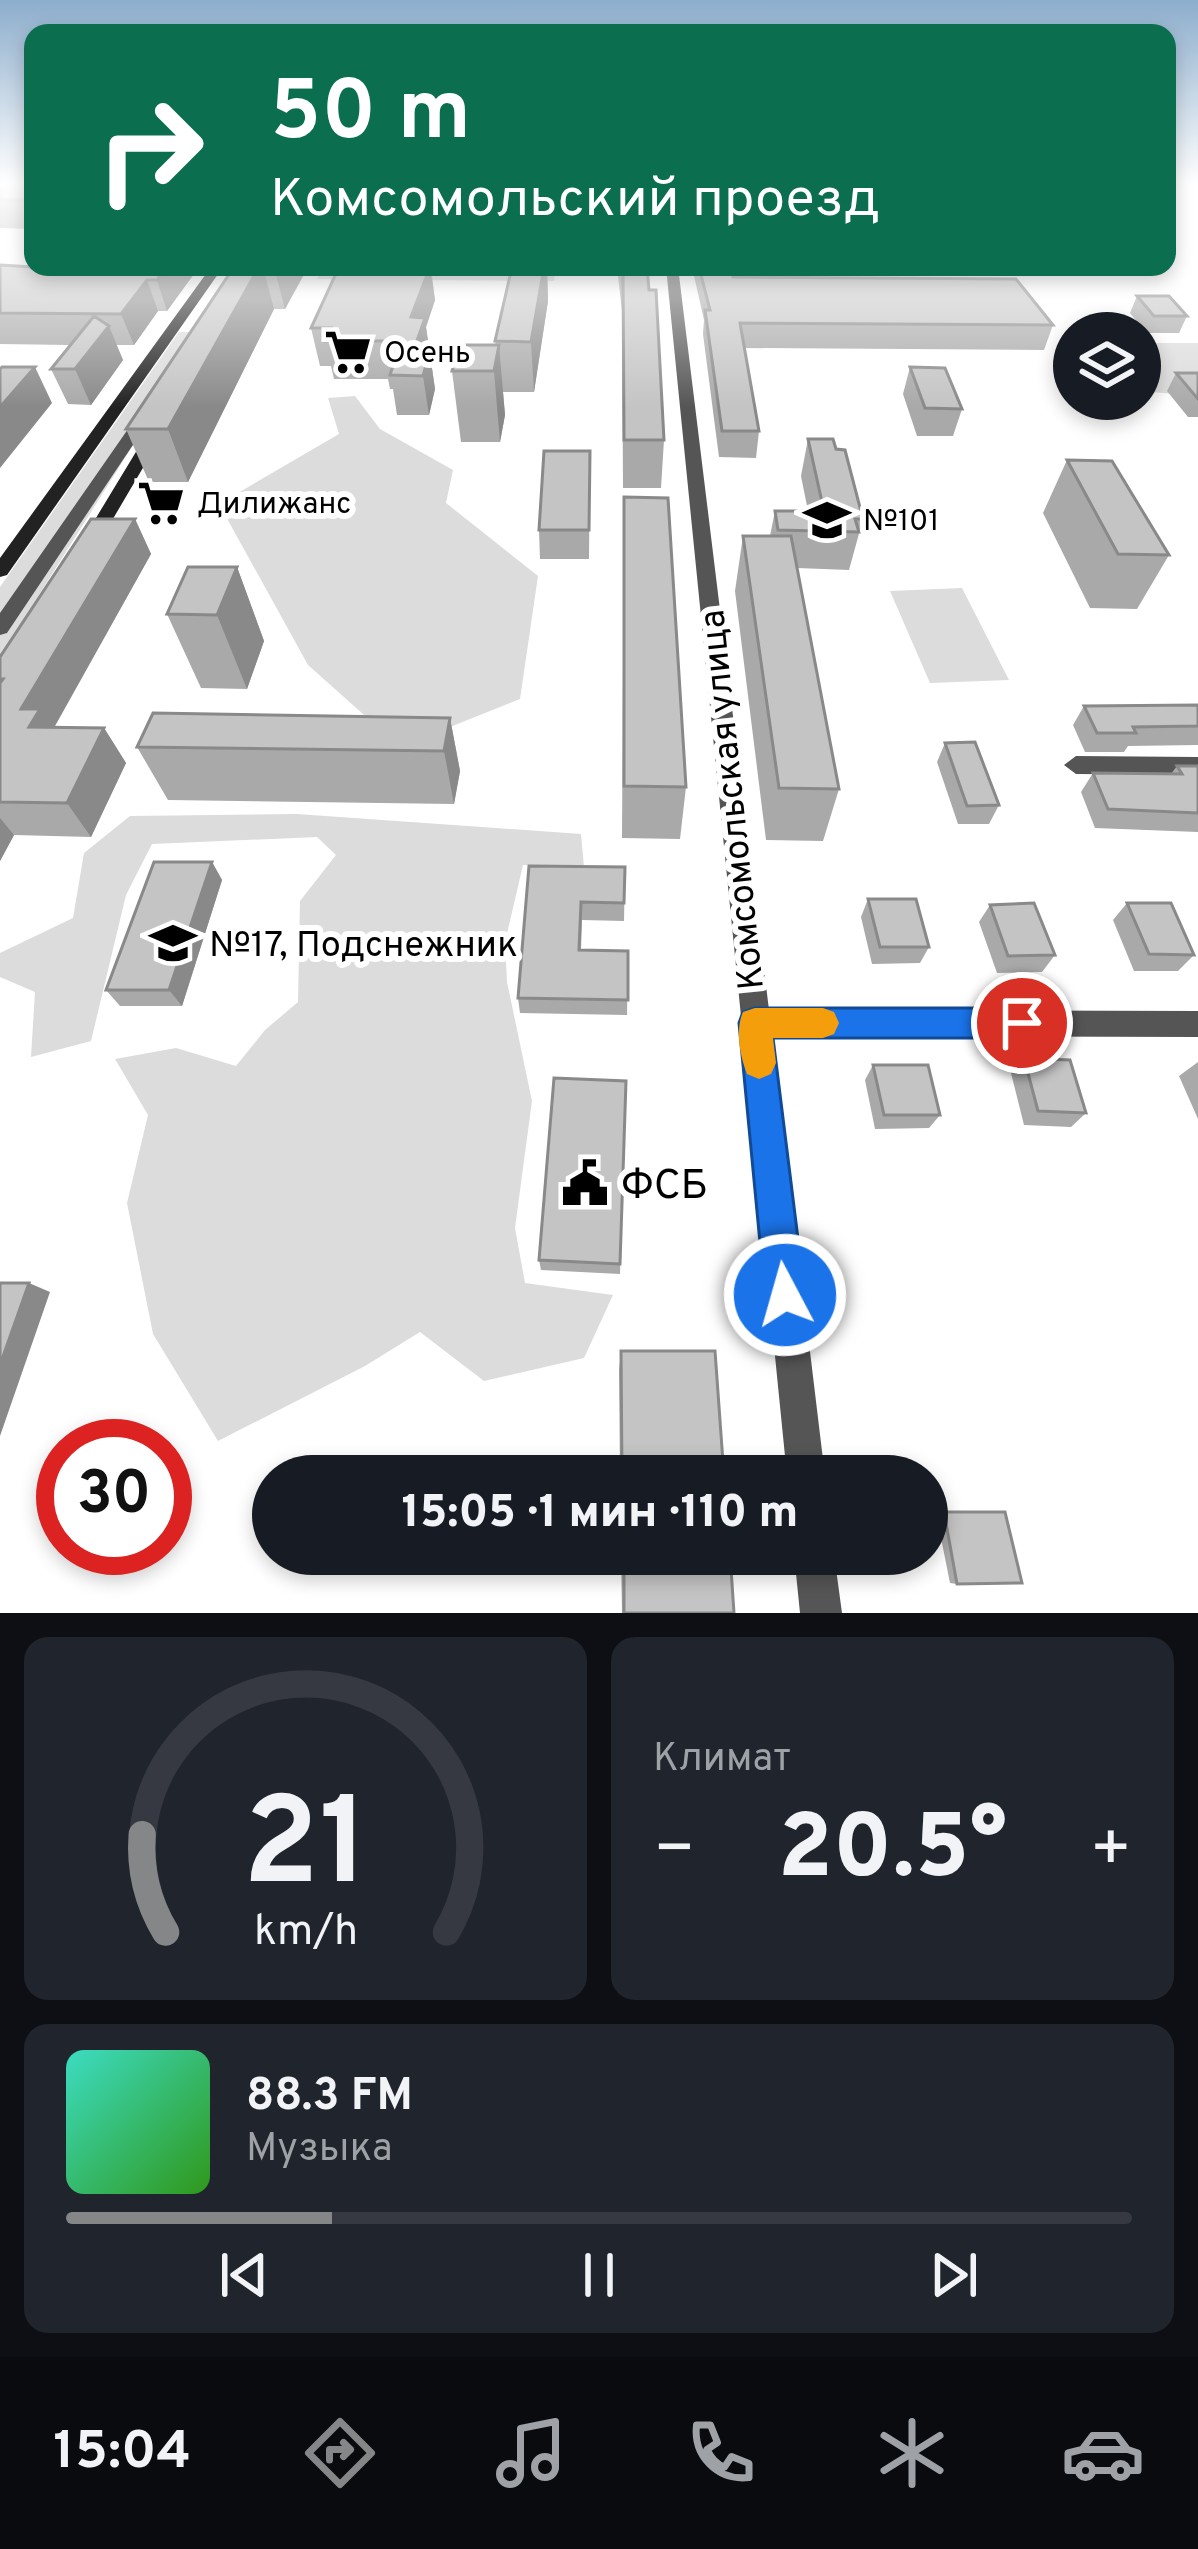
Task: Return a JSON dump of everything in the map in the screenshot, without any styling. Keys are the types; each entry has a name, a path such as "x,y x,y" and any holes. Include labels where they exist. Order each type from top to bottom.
{"street":[{"path":"0,571 212,276"},
{"name":"Комсомольская улица","path":"673,276 804,1455"},
{"path":"190,339 229,282"},
{"path":"0,628 157,397"},
{"path":"77,564 162,421"},
{"path":"1076,765 1198,766"},
{"path":"755,1023 1198,1024"},
{"path":"816,1575 821,1613"}],"shaded area":[{"path":"318,276 555,276 554,281"},
{"path":"179,332 204,332 0,657 0,587"},
{"path":"1161,343 1198,343 1198,396 1161,393"},
{"path":"355,396 380,429 453,470 446,503 538,576 520,699 400,747 308,665 219,504 339,434 328,398"},
{"path":"962,588 1009,680 930,683 890,591"},
{"path":"297,814 581,834 584,867 523,865 505,942 507,982 532,1101 515,1228 525,1283 613,1295 584,1358 484,1381 420,1332 365,1366 218,1441 153,1334 127,1203 148,1115 115,1059 176,1048 236,1066 265,1030 298,1002 300,901 336,855 317,837 152,844 126,895 91,1041 31,1057 35,992 0,977 0,953 73,918 84,853 130,816"}],"building":[{"path":"0,265 24,266 24,276 160,276 147,280 121,314 0,313"},
{"path":"228,276 254,276 168,429 126,429"},
{"path":"335,276 427,276 411,317 425,318 414,349 408,350 430,350 423,376 390,375 398,350 383,350 386,341 325,341 331,328 311,328"},
{"path":"510,276 542,276 531,342 495,341"},
{"path":"623,276 648,276 649,290 656,290 664,440 624,440"},
{"path":"701,276 1016,279 1053,325 740,323 759,431 722,431 705,310 710,310"},
{"path":"1137,296 1169,296 1187,316 1161,316 1161,312 1151,312"},
{"path":"94,316 109,326 75,369 51,369"},
{"path":"460,345 499,345 494,371 452,371"},
{"path":"35,367 0,407 0,369"},
{"path":"910,367 945,368 962,409 925,408"},
{"path":"1176,373 1198,373 1198,399"},
{"path":"808,439 833,439 836,449 845,450 863,519 855,519 859,532 778,530 775,511 824,511"},
{"path":"544,451 590,451 589,530 539,530"},
{"path":"1067,460 1112,461 1169,555 1118,554"},
{"path":"624,497 668,498 686,787 624,786"},
{"path":"91,519 135,519 21,709 40,709 29,727 104,728 67,803 0,802 0,657"},
{"path":"743,536 791,536 839,789 779,788"},
{"path":"188,567 237,567 217,615 167,614"},
{"path":"1198,705 1198,726 1133,727 1136,733 1097,733 1084,706"},
{"path":"153,713 450,718 444,751 137,747"},
{"path":"975,742 999,805 967,806 945,743"},
{"path":"1177,766 1198,766 1198,813 1108,809 1093,773 1182,774"},
{"path":"154,862 212,862 169,990 106,990"},
{"path":"529,866 625,867 624,903 581,902 579,950 628,951 628,1000 518,998"},
{"path":"868,899 916,899 929,947 880,947"},
{"path":"1034,903 1055,955 1008,956 990,905"},
{"path":"1127,903 1171,903 1194,955 1149,954"},
{"path":"1024,1058 1070,1060 1086,1113 1038,1111"},
{"path":"873,1065 928,1065 940,1115 884,1115"},
{"name":"ФСБ","path":"554,1078 626,1081 620,1264 539,1260"},
{"path":"0,1283 29,1283 0,1365"},
{"path":"621,1351 715,1351 722,1455 622,1455"},
{"path":"948,1512 1005,1512 1022,1583 957,1584"},
{"path":"624,1575 731,1575 734,1613 624,1613"}],"slow traffic":[{"path":"759,1063 755,1023 823,1023"}],"place":[{"name":"Осень","path":"348,352"},
{"name":"Дилижанс","path":"161,503"},
{"name":"№101","path":"827,520"},
{"name":"№17, Подснежник","path":"173,943"},
{"name":"ФСБ","path":"585,1183"}],"route":[{"path":"785,1295 755,1023 1022,1023"}]}
